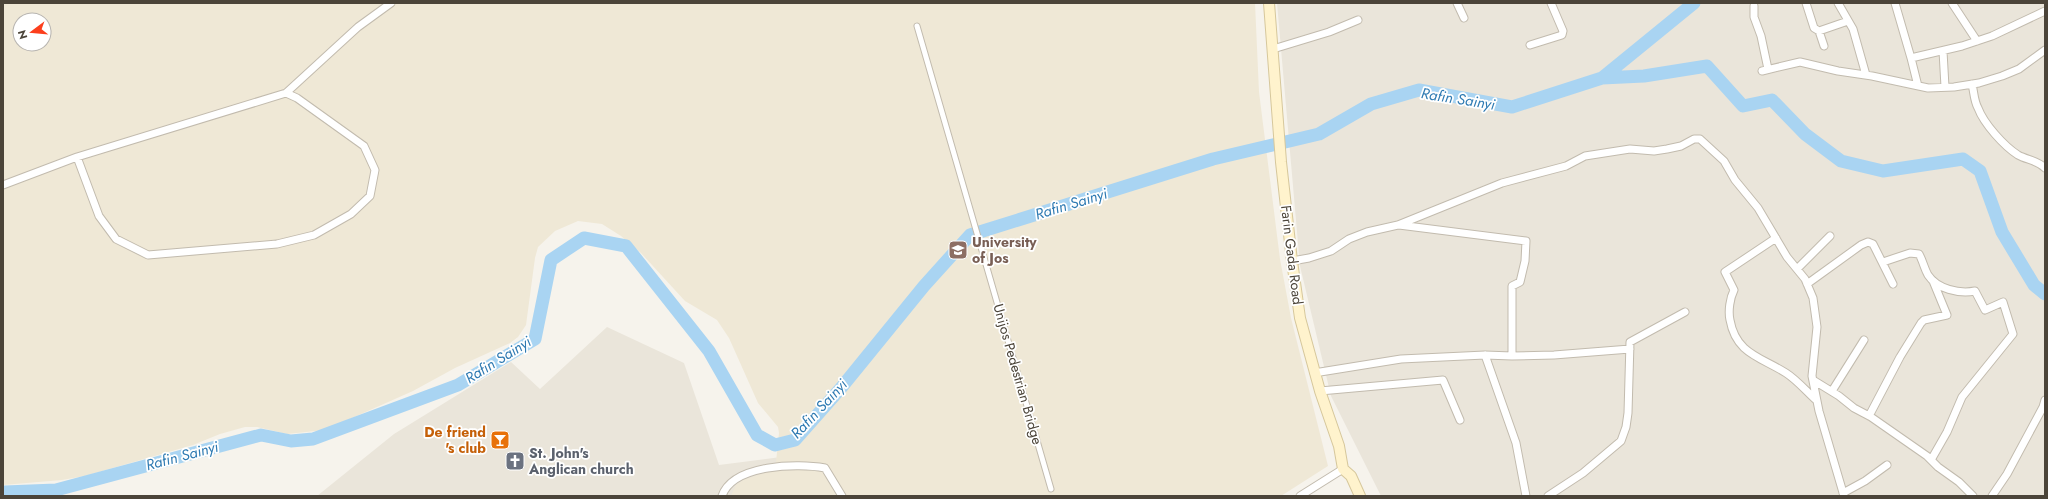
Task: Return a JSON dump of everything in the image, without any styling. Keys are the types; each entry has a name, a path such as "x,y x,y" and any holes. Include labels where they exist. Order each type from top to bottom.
{"main road":[{"name":"Farin Gada Road","path":"1269,3 1281,162 1300,318 1314,374 1339,446 1343,469 1351,476 1360,496"}],"street":[{"path":"3,185 77,156 286,93 358,28 391,3"},
{"path":"1457,3 1464,18"},
{"path":"1530,45 1562,35 1563,31 1551,3"},
{"path":"1806,3 1814,28 1819,31 1824,46"},
{"path":"1838,3 1858,43 1866,75"},
{"path":"1894,3 1918,86"},
{"path":"1952,3 1977,41"},
{"path":"1754,6 1754,17 1761,36 1765,70 1800,62 1838,71 1866,75 1928,88 1945,87 1972,84 2002,76 2019,69 2045,50"},
{"path":"1910,58 1977,41 2045,11"},
{"path":"1273,49 1358,20"},
{"path":"1819,31 1848,21"},
{"name":"Unijos Pedestrian Bridge","path":"917,26 1051,489"},
{"path":"1943,50 1945,87"},
{"path":"1972,84 1978,109 1996,135 2016,154 2041,164 2045,168"},
{"path":"77,156 99,216 116,239 148,255 277,244 314,235 351,214 370,196 375,170 364,146 297,98 286,93"},
{"path":"1292,261 1309,258 1331,251 1349,239 1361,234 1398,225 1502,183 1566,166 1585,156 1630,149 1654,151 1667,149 1681,146 1697,138 1708,145 1724,161 1735,180 1768,221 1787,257 1807,284 1813,298 1817,313 1813,380 1817,400 1843,494 1865,481 1887,465"},
{"path":"1398,225 1526,241 1525,261 1520,282 1512,286 1512,356"},
{"path":"1797,269 1830,236"},
{"path":"1776,238 1725,272 1734,290 1729,312 1731,328 1738,343 1746,350 1786,373 1817,400"},
{"path":"1807,284 1861,245 1868,242 1873,244 1893,284"},
{"path":"1869,416 1900,357 1921,323 1924,320 1947,315 1933,281 1928,274 1919,254 1914,252 1883,262"},
{"path":"1931,460 1947,432 1962,397 2013,334 2003,302 1985,310 1975,291 1963,293 1933,281"},
{"path":"1548,496 1583,473 1621,441 1626,427 1628,413 1630,342 1685,312"},
{"path":"1832,391 1864,340"},
{"path":"1314,374 1402,359 1485,355 1512,356 1630,349"},
{"path":"1485,355 1516,443 1526,496"},
{"path":"1320,391 1443,380 1460,420"},
{"path":"1813,380 1832,391 1854,408 1869,416 1931,460 1959,482 1973,496"},
{"path":"1992,496 2007,474 2043,407 2045,400"},
{"path":"722,496 724,489 736,479 764,468 808,465 825,468 842,496"},
{"path":"1300,496 1343,469"}],"shaded area":[{"name":"University of Jos","path":"3,3 1255,3 1259,92 1280,259 1291,318 1328,466 1281,496 731,496 736,485 743,480 769,471 776,462 779,433 778,427 758,403 729,338 717,320 685,301 641,253 621,236 602,224 578,221 555,231 538,247 535,258 526,325 518,337 510,343 455,368 413,391 325,430 287,434 257,427 245,427 220,434 193,445 85,476 62,480 3,485"},
{"path":"1277,3 2045,3 2045,496 1381,496 1331,396 1300,266"},
{"path":"607,327 684,363 719,465 903,441 1245,496 317,496 394,434 511,362 540,389"}],"waterway":[{"name":"Rafin Sainyi","path":"3,494 5,492 56,490 261,435 291,441 313,439 458,385 535,339 551,260 584,238 626,246 709,351 757,435 775,445 795,440 841,388 924,286 970,235 1213,159 1319,134 1371,104 1419,90 1512,107 1602,78 1694,3"},
{"path":"1602,78 1644,76 1707,66 1743,106 1772,100 1805,134 1841,161 1883,171 1963,159 1980,171 2002,232 2034,285 2045,294"}],"place":[{"name":"University of Jos","path":"958,250"},
{"name":"De friend 's club","path":"500,440"},
{"name":"St. John's Anglican church","path":"515,461"}]}
